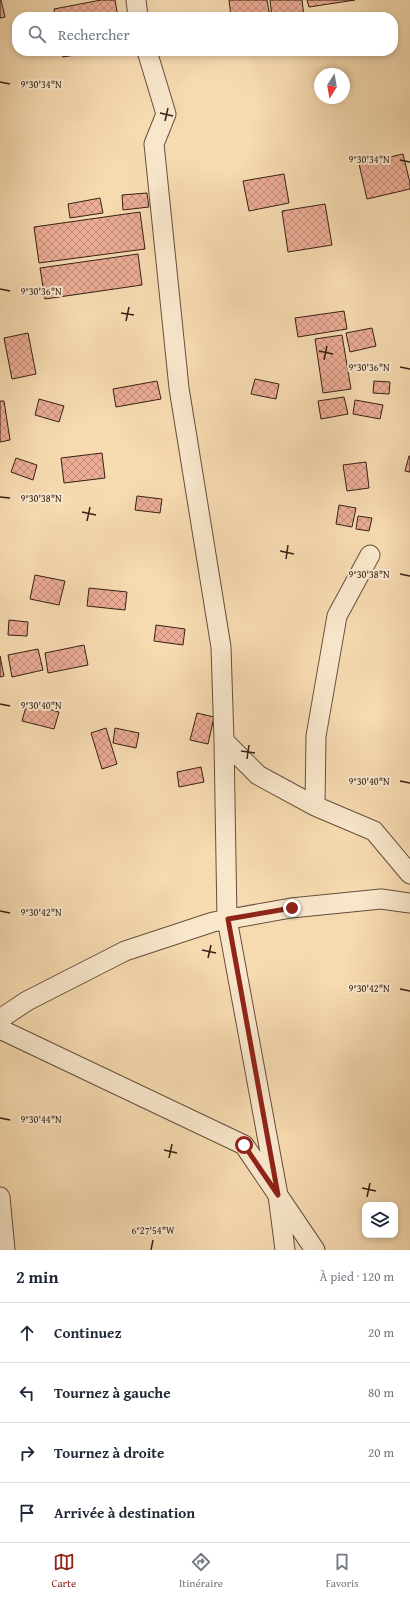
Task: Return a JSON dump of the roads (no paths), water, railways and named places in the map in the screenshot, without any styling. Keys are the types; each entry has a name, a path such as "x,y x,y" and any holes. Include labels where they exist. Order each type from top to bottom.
{"street":[{"path":"136,0 137,12"},
{"path":"149,56 166,114 154,144 179,388 221,647 228,919 278,1195 285,1250"},
{"path":"315,806 316,736 337,616 370,555"},
{"path":"224,741 258,775 315,806 374,831 410,874"},
{"path":"0,1019 27,1001 125,951 213,922 292,908 381,899 410,903"},
{"path":"0,1029 244,1145 315,1250"},
{"path":"0,1197 5,1250"}]}
